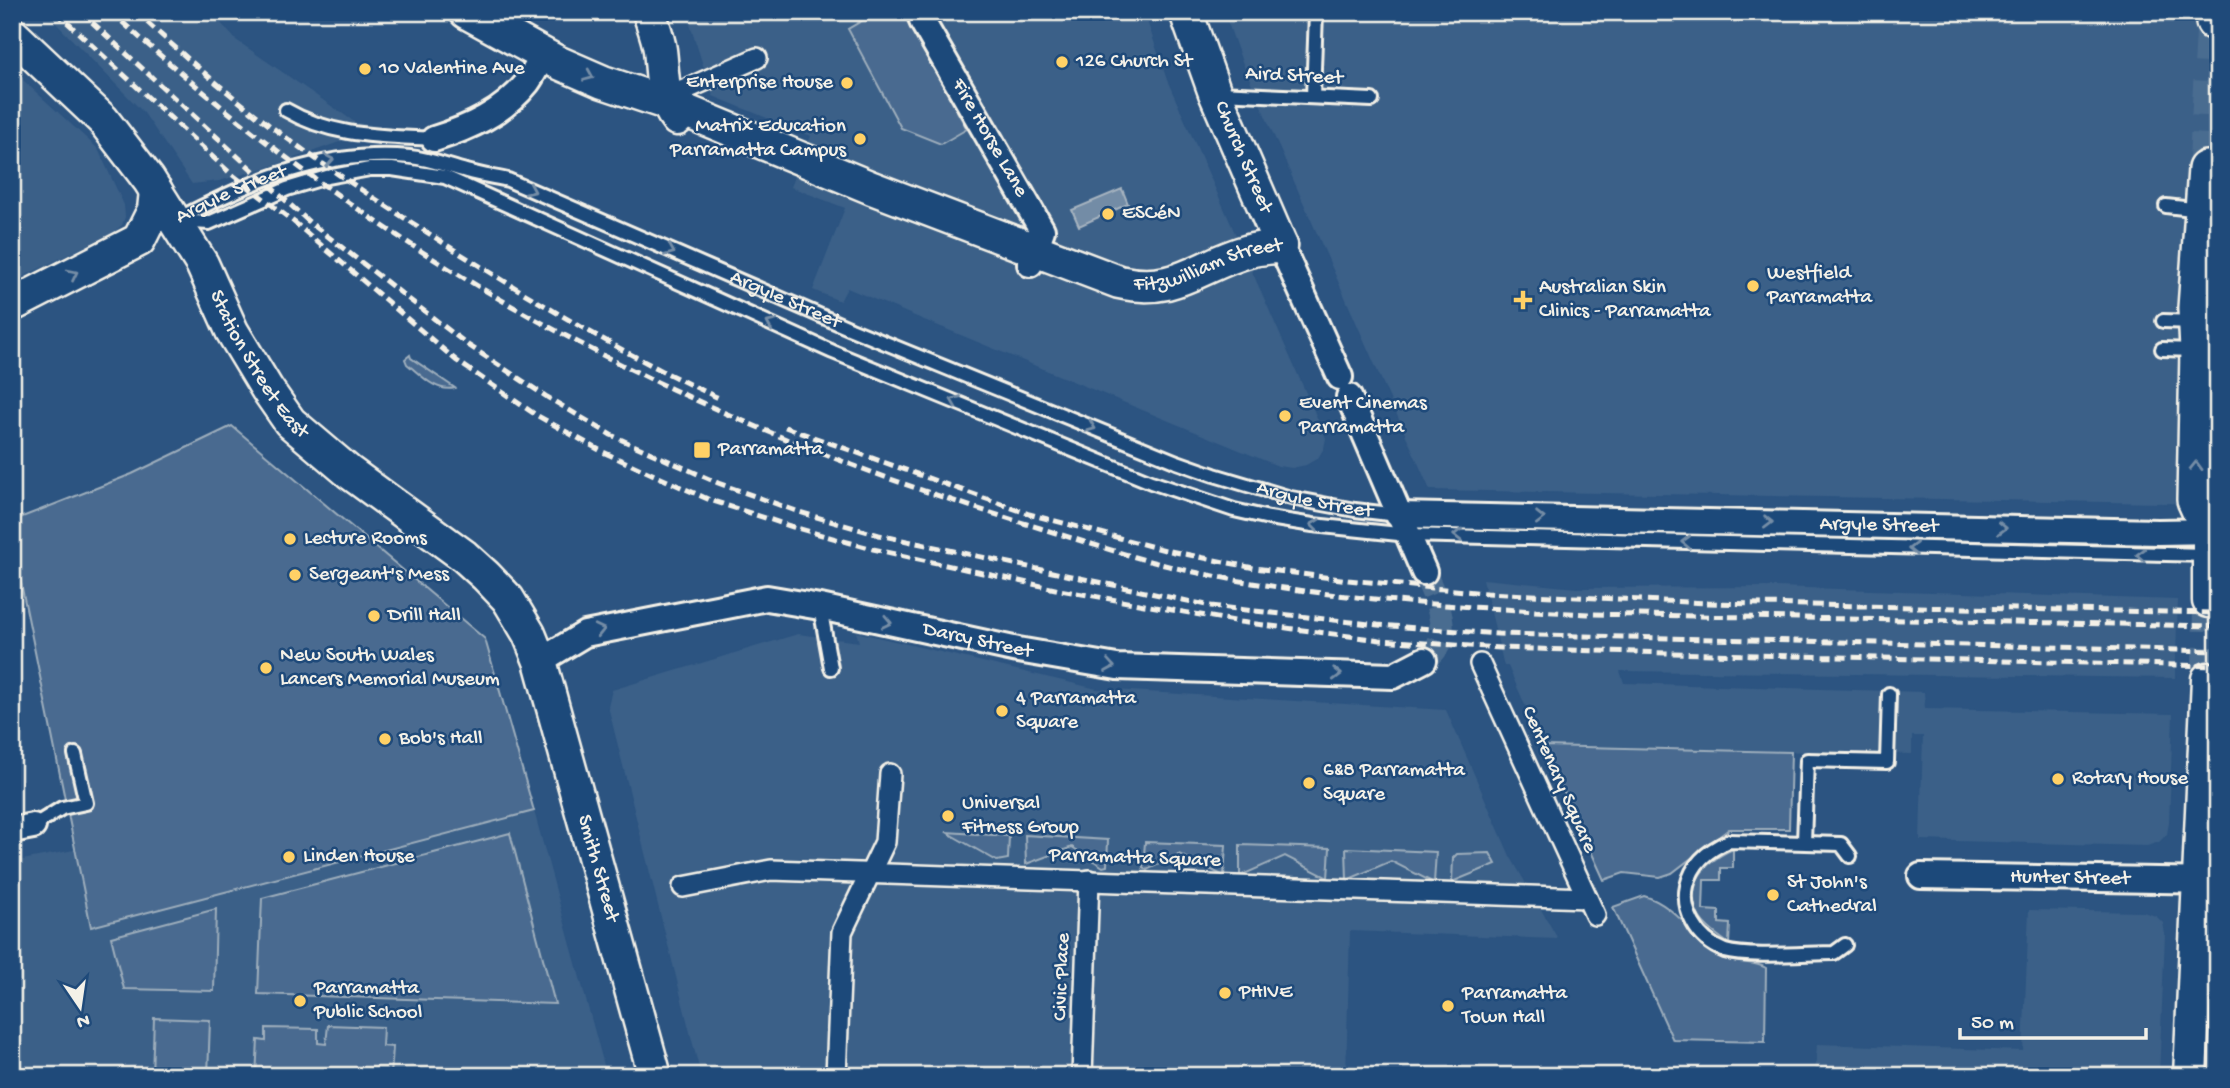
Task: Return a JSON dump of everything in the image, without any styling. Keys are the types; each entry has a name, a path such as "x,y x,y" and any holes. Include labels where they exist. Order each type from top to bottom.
{"main road":[{"path":"2206,169 2186,331 2195,500 2214,537"}],"street":[{"name":"Fitzwilliam Street","path":"466,12 544,55 622,89 678,96 872,188 1032,257 1119,282 1148,286 1177,281 1248,251 1281,246"},
{"path":"649,12 678,96"},
{"path":"664,12 676,51 678,96"},
{"name":"Church Street","path":"1186,12 1215,93 1424,572"},
{"name":"Fire Horse Lane","path":"921,15 1042,230 1032,257"},
{"name":"Station Street East","path":"15,41 103,120 156,191 202,264 232,331 290,422 358,479 464,556 486,576 508,599 529,634 540,661"},
{"path":"434,139 477,123 498,111 527,83 544,55"},
{"path":"678,96 757,58"},
{"path":"12,304 139,240 154,210 156,191"},
{"name":"Argyle Street","path":"1403,525 2158,532 2214,537"},
{"path":"2209,601 2214,537"},
{"name":"Darcy Street","path":"540,661 584,634 744,601 779,599 1018,650 1117,667 1393,677 1424,660"},
{"name":"Smith Street","path":"540,661 655,1076"},
{"name":"Centenary Square","path":"1480,664 1591,907"},
{"path":"2190,1076 2208,881 2208,680"},
{"path":"836,1076 842,932 886,842 890,774"},
{"name":"Parramatta Square","path":"683,887 771,870 1089,880 1591,907"},
{"name":"Hunter Street","path":"1921,876 2208,881"},
{"name":"Civic Place","path":"1082,1076 1089,880"}],"lane":[{"path":"1313,97 1317,12"},
{"name":"Aird Street","path":"1215,93 1372,100"},
{"path":"286,110 305,121 333,131 434,139"},
{"name":"Argyle Street","path":"175,221 217,199 311,163 368,155 411,157 442,163 508,180 851,329 1214,475 1291,498 1355,510 1403,525"},
{"name":"Argyle Street","path":"175,221 209,223 286,190 327,177 370,169 392,169 445,177 833,352 1151,482 1222,506 1269,518 1313,525 1403,525"},
{"path":"2166,206 2203,210"},
{"path":"139,240 175,221"},
{"path":"2162,349 2186,331"},
{"path":"820,607 831,668"},
{"path":"1804,842 1807,760 1886,762 1889,694"},
{"path":"22,828 62,808 86,803 75,754"},
{"path":"1845,944 1834,953 1727,951 1704,939 1689,917 1686,891 1689,877 1705,854 1729,841 1841,844 1850,856"}],"shaded area":[{"path":"45,12 211,12 236,40 356,123 435,133 432,146 342,141 275,165 219,181 192,184 144,113"},
{"path":"686,12 1144,12 1167,80 1326,438 1318,458 1306,465 1292,468 1278,466 847,288 840,301 813,290 845,208 791,187 811,136 713,96"},
{"path":"877,12 902,12 967,129 941,144 901,128 848,29"},
{"name":"Westfield Parramatta","path":"1224,12 2218,12 2218,504 1430,490 1271,129"},
{"path":"12,70 98,149 124,205 125,217 122,225 114,232 12,282"},
{"path":"1122,189 1128,204 1079,226 1072,210"},
{"path":"410,355 455,388 441,388 429,382 407,364 405,359"},
{"name":"New South Wales Lancers Memorial Museum","path":"232,426 485,639 534,811 91,927 12,539 12,521 132,474"},
{"path":"1483,579 1577,588 1776,587 2178,600 2175,678 1620,671 1624,683 1924,692 1925,709 2173,714 2167,834 2159,842 2147,846 1920,840 1923,736 1912,736 1912,754 1543,746 1508,666 1504,666"},
{"path":"856,632 1097,689 1446,710 1510,856 1558,939 1350,931 1346,1073 1401,1076 1246,1076 1246,1070 1177,1066 1176,1076 701,1076 608,706 612,690 798,634 859,642"},
{"path":"1543,746 1791,752 1789,829 1729,829 1672,873 1660,877 1624,873 1604,880"},
{"name":"Parramatta Public School","path":"534,811 607,1076 12,1076 12,862 74,850 92,927"},
{"path":"946,832 1009,836 1008,859 997,861"},
{"path":"510,833 555,1004 258,994 262,898"},
{"path":"1025,835 1108,840 1107,866 1103,867 1072,847 1026,864"},
{"path":"1145,842 1226,845 1224,876 1179,854 1147,870 1143,868"},
{"path":"1240,845 1330,848 1328,878 1285,856 1240,876"},
{"path":"1346,848 1436,852 1434,883 1391,861 1347,880"},
{"path":"1733,849 1733,868 1721,868 1721,880 1704,880 1703,910 1719,911 1719,923 1730,924 1729,944 1700,918 1693,896 1699,876 1705,868"},
{"path":"1490,853 1496,864 1452,882 1453,858 1457,854"},
{"path":"1644,896 1674,913 1718,955 1731,961 1766,968 1765,1042 1673,1040 1613,907"},
{"path":"216,909 214,991 124,989 111,937"},
{"path":"2029,910 2143,912 2156,916 2163,923 2165,934 2159,1076 1815,1076 1817,1044 2023,1051"},
{"path":"154,1018 210,1020 208,1076 152,1076"},
{"path":"328,1025 383,1027 382,1046 393,1047 391,1076 256,1076 258,1040 266,1041 266,1028 318,1029 318,1043 326,1044"}],"tunnel":[{"path":"2206,169 2214,22"},
{"path":"1424,572 1438,606 1442,630 1440,642 1434,652 1424,660"},
{"path":"2208,679 2209,601"}],"railway":[{"path":"56,12 229,172 294,222 457,361 536,415 603,452 710,500 793,527 873,549 1060,590 1240,622 1380,640 1501,648 2218,666"},
{"path":"81,12 308,221 468,345 611,435 718,483 799,512 879,535 1211,606 1378,625 1498,634 2218,651"},
{"path":"111,12 171,65 296,165 440,263 520,311 688,397 774,434 951,500 1127,555 1214,576 1306,591 1494,608 1588,614 2218,626"},
{"path":"136,12 254,113 353,185 552,310 652,366 721,399"},
{"path":"785,427 1029,514 1165,550 1254,568 1486,593 1708,603 2218,613"}],"place":[{"name":"126 Church St","path":"1062,62"},
{"name":"10 Valentine Ave","path":"365,69"},
{"name":"Enterprise House","path":"847,83"},
{"name":"Matrix Education Parramatta Campus","path":"860,139"},
{"name":"ESCéN","path":"1108,214"},
{"name":"Westfield Parramatta","path":"1753,286"},
{"name":"Australian Skin Clinics - Parramatta","path":"1523,300"},
{"name":"Event Cinemas Parramatta","path":"1285,416"},
{"name":"Parramatta","path":"702,450"},
{"name":"Lecture Rooms","path":"290,539"},
{"name":"Sergeant's Mess","path":"295,575"},
{"name":"Drill Hall","path":"374,616"},
{"name":"New South Wales Lancers Memorial Museum","path":"266,668"},
{"name":"4 Parramatta Square","path":"1002,711"},
{"name":"Bob's Hall","path":"385,739"},
{"name":"Rotary House","path":"2058,779"},
{"name":"6&8 Parramatta Square","path":"1309,783"},
{"name":"Universal Fitness Group","path":"948,816"},
{"name":"Linden House","path":"289,857"},
{"name":"St John's Cathedral","path":"1773,895"},
{"name":"PHIVE","path":"1225,993"},
{"name":"Parramatta Public School","path":"300,1001"},
{"name":"Parramatta Town Hall","path":"1448,1006"}]}
